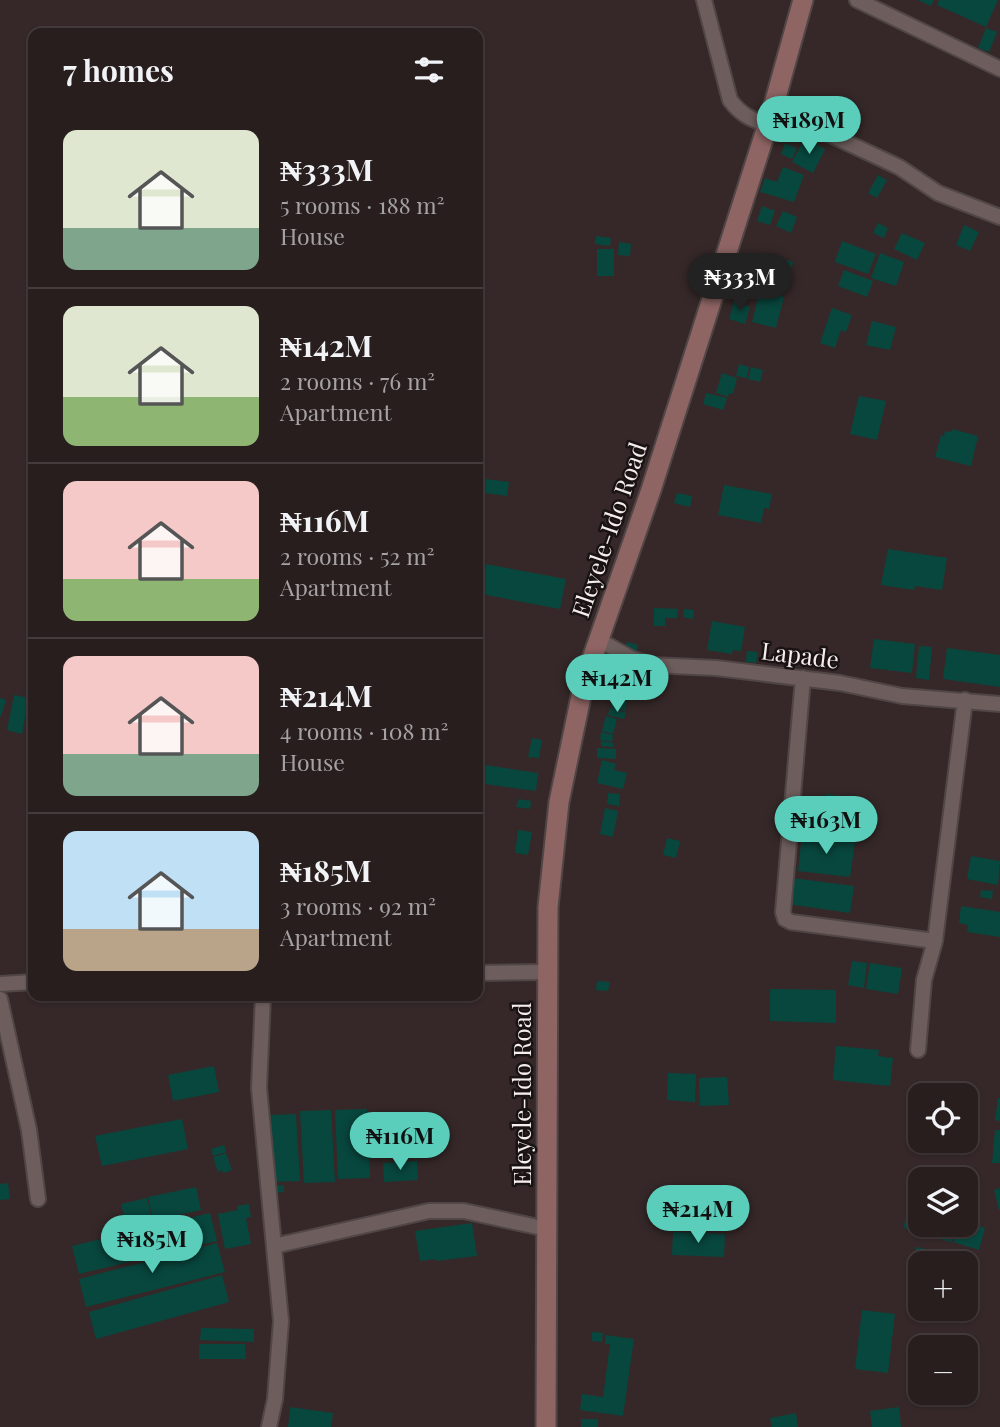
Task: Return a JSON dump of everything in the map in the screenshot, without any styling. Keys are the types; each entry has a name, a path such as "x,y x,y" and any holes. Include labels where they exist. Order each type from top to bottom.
{"main road":[{"name":"Eleyele-Ido Road","path":"547,1427 548,907 559,802 584,682 651,490 770,116 803,0"}],"street":[{"path":"704,0 730,100 738,112 770,116 899,167 938,193 1000,217"},
{"path":"858,0 1000,69"},
{"name":"Lapade","path":"599,640 631,658 651,665 716,668 840,683 902,696 965,699 1000,704"},
{"path":"803,678 783,912 785,919 934,941"},
{"path":"918,1050 924,980 934,941 965,699"},
{"path":"483,973 548,972"},
{"path":"0,984 28,982"},
{"path":"0,999 29,1130 38,1199"},
{"path":"263,1001 259,1087 281,1321 270,1427"},
{"path":"274,1246 429,1211 464,1211 547,1229"}],"building":[{"path":"918,0 934,0 931,6"},
{"path":"939,0 998,0 986,27 937,5"},
{"path":"986,28 997,32 989,52 978,48"},
{"path":"817,107 830,112 826,121 813,116"},
{"path":"805,138 825,149 813,173 792,162"},
{"path":"785,143 797,148 792,159 781,154"},
{"path":"783,167 804,175 794,202 760,192 765,178 777,182"},
{"path":"878,175 887,180 877,198 868,193"},
{"path":"762,206 775,211 770,225 757,221"},
{"path":"783,211 797,217 791,233 776,226"},
{"path":"878,223 888,228 884,238 873,233"},
{"path":"964,225 979,232 970,251 956,245"},
{"path":"902,233 925,243 917,260 894,249"},
{"path":"596,236 611,238 610,246 595,244"},
{"path":"842,241 876,254 868,274 835,262"},
{"path":"619,242 631,244 630,256 618,255"},
{"path":"597,249 614,249 614,276 597,276"},
{"path":"880,253 904,262 896,286 871,278"},
{"path":"769,255 793,262 787,285 762,279"},
{"path":"745,263 758,265 755,286 743,284"},
{"path":"844,270 873,281 867,297 838,286"},
{"path":"760,291 784,297 776,328 752,322"},
{"path":"734,302 750,307 745,324 729,319"},
{"path":"832,308 852,315 846,332 841,330 835,348 820,343"},
{"path":"872,321 896,327 890,350 866,345"},
{"path":"739,364 749,367 747,378 736,376"},
{"path":"751,367 763,370 760,382 748,379"},
{"path":"722,373 737,378 733,394 729,393 728,397 716,393"},
{"path":"706,393 727,398 723,410 703,404"},
{"path":"859,396 886,401 877,440 850,434"},
{"path":"952,429 978,436 971,466 935,457 941,435 944,436 945,431 951,432"},
{"path":"483,479 509,482 507,496 483,493"},
{"path":"724,485 772,494 769,509 764,508 761,523 718,515"},
{"path":"677,493 692,496 690,507 674,503"},
{"path":"888,549 947,558 942,590 915,586 914,590 881,585"},
{"path":"486,564 566,579 560,609 483,594"},
{"path":"654,608 678,609 677,618 665,618 665,626 654,626"},
{"path":"684,609 694,610 693,619 683,617"},
{"path":"712,621 745,627 741,651 733,650 732,654 707,650"},
{"path":"874,639 915,644 912,673 870,668"},
{"path":"627,642 638,645 636,655 624,651"},
{"path":"919,646 932,647 929,680 916,678"},
{"path":"947,648 1000,655 1000,687 943,679"},
{"path":"747,651 758,652 756,663 746,662"},
{"path":"623,673 634,676 632,683 620,680"},
{"path":"621,681 630,683 629,689 620,687"},
{"path":"617,688 629,691 627,701 615,698"},
{"path":"14,695 28,698 22,734 7,730"},
{"path":"0,698 6,700 1,716 0,716"},
{"path":"613,699 627,702 625,711 611,708"},
{"path":"610,708 626,713 624,719 608,715"},
{"path":"606,716 617,719 613,734 602,731"},
{"path":"601,732 613,735 612,742 600,740"},
{"path":"532,738 542,740 539,758 528,757"},
{"path":"601,741 613,743 613,747 601,746"},
{"path":"597,748 616,749 616,759 597,758"},
{"path":"602,760 616,764 614,770 627,773 623,789 597,783"},
{"path":"483,765 538,773 536,791 483,784"},
{"path":"608,793 620,794 619,806 607,804"},
{"path":"826,794 863,799 858,832 822,827"},
{"path":"519,799 531,801 530,809 516,807"},
{"path":"605,808 618,811 613,837 600,834"},
{"path":"518,830 532,832 528,855 515,853"},
{"path":"802,835 855,842 850,877 798,871"},
{"path":"667,838 680,841 676,858 663,855"},
{"path":"971,856 1000,861 998,885 967,879"},
{"path":"792,878 854,886 850,913 788,904"},
{"path":"981,890 993,891 992,899 980,897"},
{"path":"961,906 1000,912 1000,937 967,932 968,925 959,923"},
{"path":"852,961 867,963 864,988 848,985"},
{"path":"870,963 902,968 898,994 866,989"},
{"path":"597,981 610,982 608,991 596,990"},
{"path":"770,989 836,990 836,1023 770,1021"},
{"path":"836,1046 879,1050 878,1056 893,1058 890,1086 833,1080"},
{"path":"214,1066 219,1092 173,1101 168,1075"},
{"path":"668,1073 696,1074 695,1102 667,1100"},
{"path":"727,1077 729,1105 700,1106 699,1078"},
{"path":"1000,1098 1000,1121 995,1120"},
{"path":"367,1109 370,1178 338,1179 335,1110"},
{"path":"331,1110 335,1182 304,1183 300,1111"},
{"path":"296,1114 300,1181 274,1182 270,1115"},
{"path":"182,1119 188,1149 102,1166 95,1136"},
{"path":"995,1130 1000,1130 1000,1163 992,1163"},
{"path":"224,1145 226,1152 213,1156 211,1149"},
{"path":"226,1153 232,1170 218,1172 213,1157"},
{"path":"417,1161 418,1180 384,1182 383,1163"},
{"path":"8,1183 10,1199 0,1200 0,1184"},
{"path":"284,1185 284,1192 271,1193 271,1186"},
{"path":"196,1187 201,1210 153,1220 148,1197"},
{"path":"1000,1188 1000,1210 999,1210 994,1190"},
{"path":"147,1198 152,1219 126,1225 121,1204"},
{"path":"249,1204 251,1217 246,1218 251,1244 225,1249 218,1214 238,1210 237,1206"},
{"path":"907,1212 908,1212 908,1229 903,1228"},
{"path":"210,1213 217,1241 79,1274 72,1246"},
{"path":"472,1223 477,1256 420,1261 415,1231"},
{"path":"978,1226 985,1228 979,1250 953,1242 954,1237 978,1237"},
{"path":"673,1232 725,1234 724,1257 672,1255"},
{"path":"932,1237 952,1237 951,1242"},
{"path":"217,1243 225,1272 86,1307 79,1279"},
{"path":"916,1247 938,1251 915,1251"},
{"path":"222,1275 229,1302 96,1339 89,1312"},
{"path":"862,1310 895,1314 888,1373 855,1369"},
{"path":"201,1328 254,1329 254,1342 200,1340"},
{"path":"592,1332 603,1333 602,1342 592,1341"},
{"path":"606,1335 634,1339 623,1416 580,1410 582,1394 603,1397 610,1344 605,1344"},
{"path":"199,1344 245,1344 246,1359 199,1359"},
{"path":"290,1407 333,1413 331,1427 288,1427"},
{"path":"899,1407 901,1427 872,1427 870,1411"},
{"path":"796,1413 798,1427 772,1427 770,1418"},
{"path":"581,1419 598,1419 598,1427 581,1427"}]}
